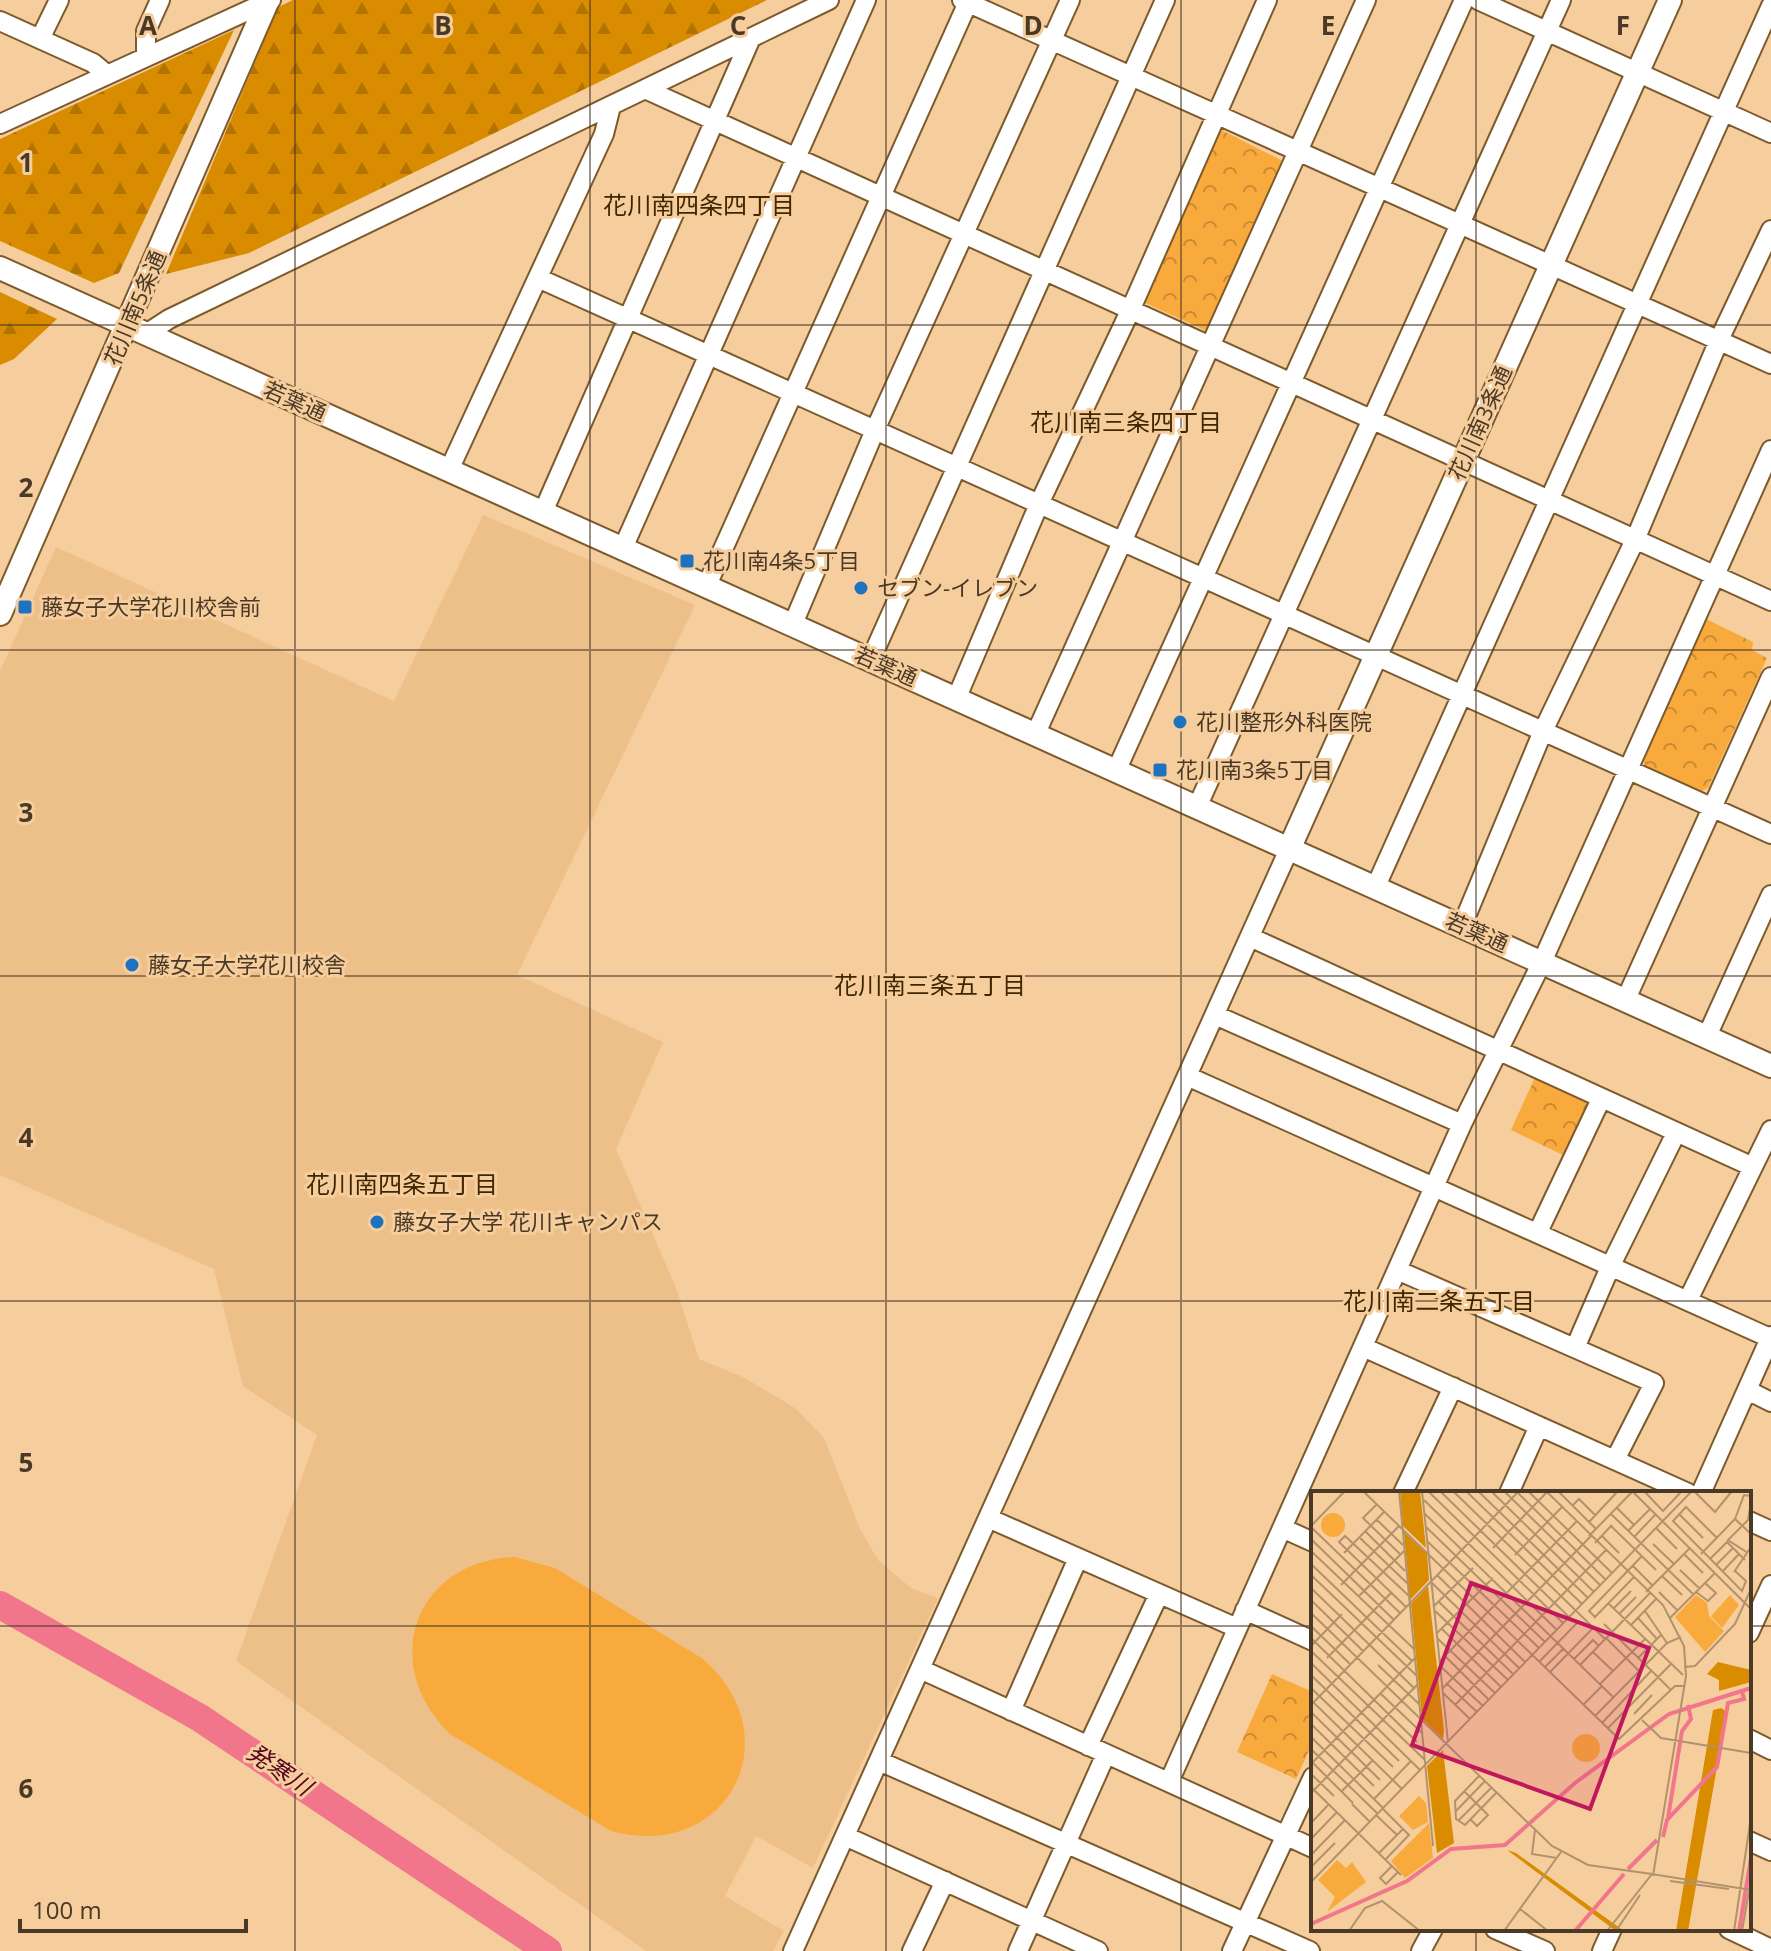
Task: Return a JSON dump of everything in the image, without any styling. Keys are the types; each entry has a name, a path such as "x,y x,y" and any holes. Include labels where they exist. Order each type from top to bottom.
{"street":[{"path":"40,39 59,0"},
{"path":"146,55 146,31 160,0"},
{"path":"137,330 169,319 829,0"},
{"path":"623,548 866,0"},
{"path":"793,624 875,430 1070,0"},
{"path":"871,659 1165,0"},
{"path":"957,697 1039,504 1130,311 1267,0"},
{"path":"1036,733 1366,0"},
{"path":"1117,769 1293,385 1464,0"},
{"path":"1478,0 1771,133"},
{"path":"1198,805 1373,421 1458,222 1561,0"},
{"name":"花川南3条通","path":"1290,847 1670,0"},
{"path":"0,124 105,73 269,1"},
{"name":"花川南5条通","path":"0,614 137,330 269,1"},
{"path":"707,585 795,394 966,1 1771,364"},
{"path":"1376,886 1771,6"},
{"path":"0,21 93,63 105,73"},
{"path":"543,512 751,38"},
{"path":"645,89 1771,601"},
{"path":"449,470 604,134 611,106"},
{"path":"1462,926 1543,731 1635,540 1719,340 1771,230"},
{"name":"若葉通","path":"0,268 1198,805 1771,1066"},
{"path":"538,278 1771,834"},
{"path":"1169,1782 1462,1124 1542,962 1771,450"},
{"path":"1626,999 1771,677"},
{"path":"793,1951 1290,847"},
{"path":"1707,1036 1771,895"},
{"path":"1250,937 1753,1167"},
{"path":"1215,1015 1462,1124"},
{"path":"1187,1076 1771,1337 1702,1491"},
{"path":"1538,1232 1601,1099"},
{"path":"1688,1300 1771,1130"},
{"path":"1575,1348 1611,1265 1676,1133"},
{"path":"1397,1270 1654,1383 1615,1460"},
{"path":"1363,1347 1684,1491"},
{"path":"1404,1491 1453,1387"},
{"path":"1747,1390 1771,1402"},
{"path":"1510,1491 1539,1426"},
{"path":"988,1518 1237,1628"},
{"path":"1751,1522 1771,1531"},
{"path":"1282,1528 1311,1541"},
{"path":"1011,1711 1078,1558"},
{"path":"1751,1629 1771,1585"},
{"path":"1088,1746 1159,1594"},
{"path":"1245,1610 1311,1640"},
{"path":"920,1669 1311,1847"},
{"path":"1751,1740 1771,1750"},
{"path":"1018,1951 1106,1754"},
{"path":"879,1761 1310,1951"},
{"path":"1232,1951 1311,1781"},
{"path":"845,1836 1098,1951"},
{"path":"1751,1842 1771,1851"},
{"path":"912,1951 945,1881"},
{"path":"1421,1951 1432,1931"},
{"path":"1507,1931 1545,1951"},
{"path":"1602,1951 1611,1931"},
{"path":"1733,1931 1771,1949"}],"shaded area":[{"name":"藤女子大学 花川キャンパス","path":"483,515 695,605 517,975 663,1042 616,1149 676,1288 699,1359 745,1378 795,1408 824,1438 860,1529 878,1560 911,1588 938,1598 813,1868 756,1836 725,1896 784,1931 773,1951 646,1951 236,1661 317,1435 243,1386 214,1269 0,1175 0,671 56,547 394,701"}],"green space":[{"path":"293,0 767,0 249,253 166,274 278,7"},
{"path":"234,30 119,273 94,283 0,241 0,139"},
{"path":"1221,130 1285,162 1207,331 1143,302"},
{"path":"0,292 57,319 14,359 0,365"},
{"path":"1704,618 1753,642 1752,650 1767,658 1708,788 1699,792 1645,767 1643,758"},
{"path":"1536,1075 1586,1096 1590,1106 1567,1157 1511,1130"},
{"path":"515,1557 555,1568 703,1659 730,1690 743,1723 744,1756 734,1786 715,1811 687,1829 652,1836 611,1831 450,1734 428,1706 416,1677 412,1648 418,1621 431,1596 452,1576 480,1563"},
{"path":"1272,1674 1311,1691 1311,1746 1296,1779 1237,1752"}],"waterway":[{"name":"発寒川","path":"0,1605 200,1718 548,1951"}],"place":[{"name":"花川南4条5丁目","path":"687,561"},
{"name":"セブン-イレブン","path":"861,588"},
{"name":"藤女子大学花川校舎前","path":"25,607"},
{"name":"花川整形外科医院","path":"1180,722"},
{"name":"花川南3条5丁目","path":"1160,770"},
{"name":"藤女子大学花川校舎","path":"132,965"},
{"name":"藤女子大学 花川キャンパス","path":"377,1222"}],"district":[{"name":"花川南四条四丁目","path":"699,206"},
{"name":"花川南三条四丁目","path":"1126,423"},
{"name":"花川南三条五丁目","path":"930,986"},
{"name":"花川南四条五丁目","path":"402,1185"},
{"name":"花川南二条五丁目","path":"1439,1302"}]}
